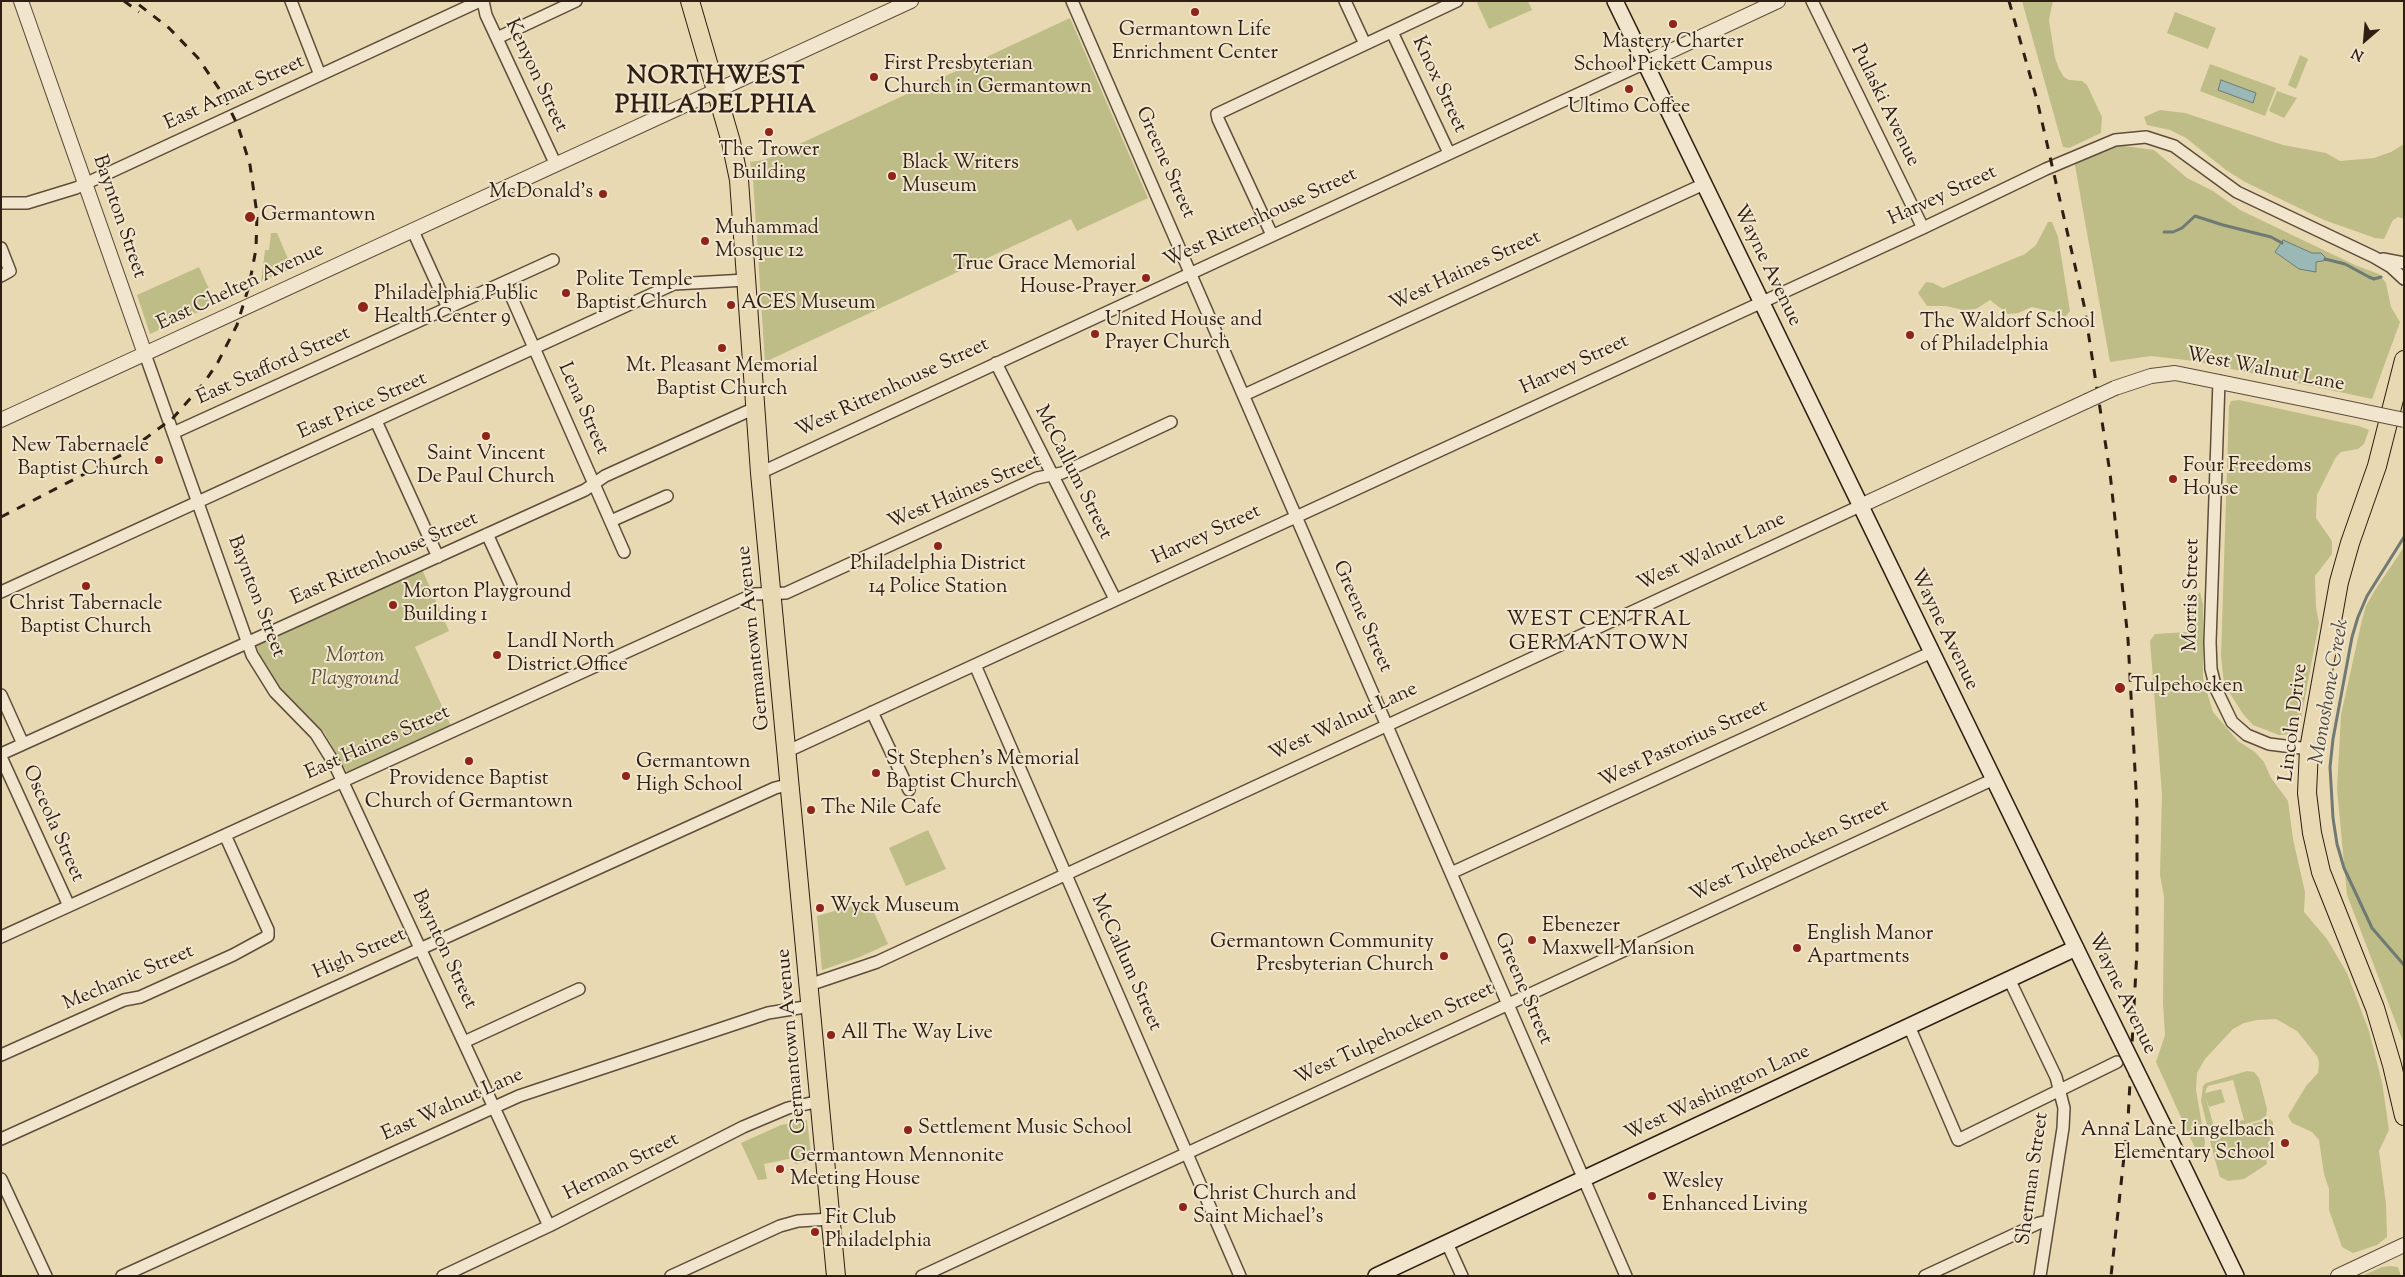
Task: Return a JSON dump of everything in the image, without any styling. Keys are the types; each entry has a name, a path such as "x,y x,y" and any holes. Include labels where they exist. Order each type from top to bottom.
{"main road":[{"name":"Germantown Avenue","path":"690,1 738,174 760,473 788,751 836,1276"},
{"name":"Wayne Avenue","path":"1614,1 2236,1276"},
{"name":"Lincoln Drive","path":"2404,360 2377,466 2350,543 2339,582 2309,749 2307,793 2315,852 2327,890 2375,1008 2392,1065 2404,1116"},
{"name":"West Washington Lane","path":"1376,1276 2076,948"}],"street":[{"name":"Baynton Street","path":"20,1 247,643 257,664 275,692 323,743 549,1226"},
{"path":"291,1 310,54 320,74"},
{"name":"East Armat Street","path":"1,202 27,203 85,184 320,74 482,1"},
{"name":"Kenyon Street","path":"482,1 486,15 556,165"},
{"path":"497,38 576,1"},
{"name":"East Chelten Avenue","path":"1,420 911,1"},
{"name":"Greene Street","path":"1072,1 1626,1276"},
{"path":"1345,1 1365,44"},
{"path":"1272,235 1217,114 1457,1"},
{"name":"West Rittenhouse Street","path":"760,473 1778,1"},
{"name":"Pulaski Avenue","path":"1812,1 1923,228"},
{"name":"Knox Street","path":"1392,32 1449,154"},
{"name":"Harvey Street","path":"788,751 2105,143 2129,137 2146,137 2165,142 2179,149 2219,180 2257,203 2374,257 2392,267 2404,279"},
{"name":"West Haines Street","path":"1244,394 1704,184"},
{"path":"412,231 448,308"},
{"path":"1,248 10,271 1,276"},
{"name":"Harvey Street","path":"2374,257 2404,263"},
{"name":"East Stafford Street","path":"173,433 553,260"},
{"name":"East Price Street","path":"1,592 674,284 746,280"},
{"name":"Lena Street","path":"505,282 624,552"},
{"name":"McCallum Street","path":"996,363 1115,599"},
{"name":"West Walnut Lane","path":"809,985 865,968 2137,379 2163,374 2186,374 2404,420"},
{"name":"Morris Street","path":"2219,381 2210,642 2211,668 2216,689 2232,722 2247,735 2270,744 2309,749"},
{"name":"East Rittenhouse Street","path":"1,755 584,490 605,476 755,408"},
{"path":"376,421 438,557"},
{"name":"West Haines Street","path":"772,595 786,594 1037,478 1062,473 1171,422"},
{"path":"611,522 667,496"},
{"path":"487,534 510,586"},
{"name":"East Haines Street","path":"1,936 754,594 772,595"},
{"name":"West Pastorius Street","path":"1452,873 1932,652"},
{"name":"McCallum Street","path":"975,665 1240,1276"},
{"name":"Osceola Street","path":"1,694 23,744"},
{"path":"872,712 909,790"},
{"name":"Osceola Street","path":"1,755 68,906"},
{"name":"West Tulpehocken Street","path":"922,1276 1994,779"},
{"name":"High Street","path":"1,1138 775,788 791,784"},
{"name":"Mechanic Street","path":"1,1055 124,1000 140,997 233,955 269,934 224,835"},
{"name":"Sherman Street","path":"2009,979 2060,1090 2064,1110 2063,1128 2040,1276"},
{"path":"464,1042 579,989"},
{"name":"East Walnut Lane","path":"122,1276 519,1096 750,1019 773,1012 812,1006"},
{"path":"1909,1026 1958,1140 2117,1062"},
{"name":"Herman Street","path":"443,1276 459,1273 731,1133 788,1108 820,1101"},
{"path":"1,1179 46,1276"},
{"path":"671,1276 780,1226 798,1221 831,1219"},
{"path":"1925,1276 2039,1222 2048,1221"},
{"path":"1447,1243 1462,1276"},
{"path":"2338,1276 2404,1245"}],"green space":[{"path":"1479,1 1528,1 1532,10 1489,29 1477,3"},
{"path":"2022,1 2053,1 2049,20 2055,58 2059,69 2064,77 2069,80 2082,81 2087,85 2102,117 2101,133 2069,148 2063,147"},
{"path":"2175,12 2216,28 2208,49 2167,33"},
{"path":"1070,18 1148,198 1077,231 1071,219 765,362 753,179 750,162 764,160 778,154"},
{"path":"2300,55 2308,59 2296,89 2288,85"},
{"path":"2210,64 2276,88 2265,116 2200,91"},
{"path":"2277,91 2297,98 2284,118 2269,111"},
{"path":"2160,110 2185,113 2283,145 2326,153 2340,161 2374,158 2391,152 2404,144 2404,219 2398,217 2393,220 2384,239 2375,238 2324,220 2245,182 2226,170 2186,138 2170,130 2147,125 2144,117"},
{"path":"2117,145 2154,150 2187,178 2213,191 2240,210 2357,266 2379,274 2386,283 2391,307 2400,322 2372,399 2194,361 2151,356 2110,362 2074,160"},
{"path":"2048,222 2052,222 2058,237 2070,311 2065,317 2058,313 2032,307 2018,313 2008,314 1990,300 1976,309 1963,310 1946,306 1927,306 1918,293 1926,282 1943,288 2025,254 2036,245"},
{"path":"271,233 277,233 292,268 261,282 265,250 269,250"},
{"path":"199,267 216,304 150,334 137,295"},
{"path":"2239,400 2359,426 2369,430 2364,444 2358,449 2341,452 2336,457 2317,495 2316,518 2332,541 2332,554 2315,576 2316,607 2319,623 2299,729 2295,734 2279,735 2253,725 2243,714 2224,684 2221,656 2229,406 2231,401"},
{"path":"2404,547 2404,1044 2347,895 2337,789 2341,715 2362,620 2366,606 2375,590"},
{"name":"Morton Playground","path":"422,569 449,631 415,647 451,726 347,772 324,732 276,683 262,660 256,645"},
{"path":"2200,592 2203,605 2203,679 2213,712 2238,741 2255,752 2264,762 2271,778 2288,801 2293,839 2305,892 2304,912 2327,939 2347,973 2369,1031 2382,1082 2389,1130 2379,1151 2386,1204 2387,1237 2377,1245 2353,1253 2342,1247 2329,1210 2329,1189 2324,1174 2319,1140 2312,1132 2292,1123 2288,1116 2306,1086 2318,1073 2319,1062 2317,1056 2297,1031 2276,1019 2244,1023 2233,1029 2205,1059 2197,1073 2196,1090 2205,1142 2204,1151 2200,1152 2194,1146 2156,1062 2165,1035 2163,1004 2164,897 2160,875 2162,794 2150,641 2155,634 2187,632 2194,598"},
{"path":"928,830 946,869 906,886 889,848"},
{"path":"869,901 888,944 860,957 822,970 817,916"},
{"path":"2247,1071 2254,1072 2259,1078 2267,1109 2266,1116 2260,1120 2219,1131 2212,1130 2207,1125 2201,1101 2203,1086 2206,1083","holes":["2233,1080 2244,1120 2214,1127 2205,1095 2209,1107 2225,1102 2221,1089 2205,1093 2208,1086"]},
{"path":"2270,1119 2273,1122 2273,1127 2266,1157 2267,1164 2244,1179 2228,1181 2220,1177 2210,1142 2215,1134"},
{"path":"807,1120 812,1161 795,1164 793,1158 764,1164 767,1179 758,1180 741,1143 781,1125"},
{"path":"2382,1267 2398,1267 2401,1276 2362,1276"}],"water":[{"path":"2221,80 2256,93 2253,103 2218,90"},
{"path":"2283,240 2312,253 2321,253 2328,260 2316,262 2316,272 2299,269 2275,252"}],"waterway":[{"path":"2164,232 2173,232 2182,228 2195,216 2271,237 2282,243"},
{"path":"2325,259 2345,264 2374,279 2381,277"},
{"name":"Monoshone Creek","path":"2404,537 2367,596 2358,617 2352,637 2333,739 2330,767 2333,818 2337,844 2344,868 2372,928 2404,965"}],"railway":[{"path":"124,1 139,12"},
{"path":"1,517 127,452 173,418 204,383 218,362 237,325 249,286 256,249 257,214 250,165 238,126 222,93 198,58 169,28 134,1"},
{"path":"2009,1 2037,100 2084,305 2110,473 2128,639 2137,808 2137,950 2128,1120 2111,1276"}],"place":[{"name":"Germantown Life Enrichment Center","path":"1195,12"},
{"name":"Mastery Charter School Pickett Campus","path":"1673,24"},
{"name":"First Presbyterian Church in Germantown","path":"874,77"},
{"name":"Ultimo Coffee","path":"1629,89"},
{"name":"The Trower Building","path":"769,132"},
{"name":"Black Writers Museum","path":"892,176"},
{"name":"McDonald's","path":"603,194"},
{"name":"Germantown","path":"250,217"},
{"name":"Muhammad Mosque 12","path":"705,241"},
{"name":"True Grace Memorial House-Prayer","path":"1146,278"},
{"name":"Polite Temple Baptist Church","path":"566,293"},
{"name":"ACES Museum","path":"731,305"},
{"name":"Philadelphia Public Health Center 9","path":"363,307"},
{"name":"United House and Prayer Church","path":"1095,334"},
{"name":"The Waldorf School of Philadelphia","path":"1910,335"},
{"name":"Mt. Pleasant Memorial Baptist Church","path":"722,348"},
{"name":"Saint Vincent De Paul Church","path":"486,436"},
{"name":"New Tabernacle Baptist Church","path":"159,460"},
{"name":"Four Freedoms House","path":"2173,479"},
{"name":"Philadelphia District 14 Police Station","path":"938,546"},
{"name":"Christ Tabernacle Baptist Church","path":"86,586"},
{"name":"Morton Playground Building 1","path":"393,605"},
{"name":"LandI North District Office","path":"497,655"},
{"name":"Tulpehocken","path":"2120,688"},
{"name":"Providence Baptist Church of Germantown","path":"469,761"},
{"name":"St Stephen's Memorial Baptist Church","path":"876,773"},
{"name":"Germantown High School","path":"626,776"},
{"name":"The Nile Cafe","path":"811,810"},
{"name":"Wyck Museum","path":"820,908"},
{"name":"Ebenezer Maxwell Mansion","path":"1532,940"},
{"name":"English Manor Apartments","path":"1797,948"},
{"name":"Germantown Community Presbyterian Church","path":"1444,956"},
{"name":"All The Way Live","path":"831,1035"},
{"name":"Settlement Music School","path":"908,1130"},
{"name":"Anna Lane Lingelbach Elementary School","path":"2285,1143"},
{"name":"Germantown Mennonite Meeting House","path":"780,1169"},
{"name":"Wesley Enhanced Living","path":"1652,1196"},
{"name":"Christ Church and Saint Michael's","path":"1183,1207"},
{"name":"Fit Club Philadelphia","path":"815,1232"}],"district":[{"name":"NORTHWEST PHILADELPHIA","path":"716,94"},
{"name":"WEST CENTRAL GERMANTOWN","path":"1599,633"}]}
